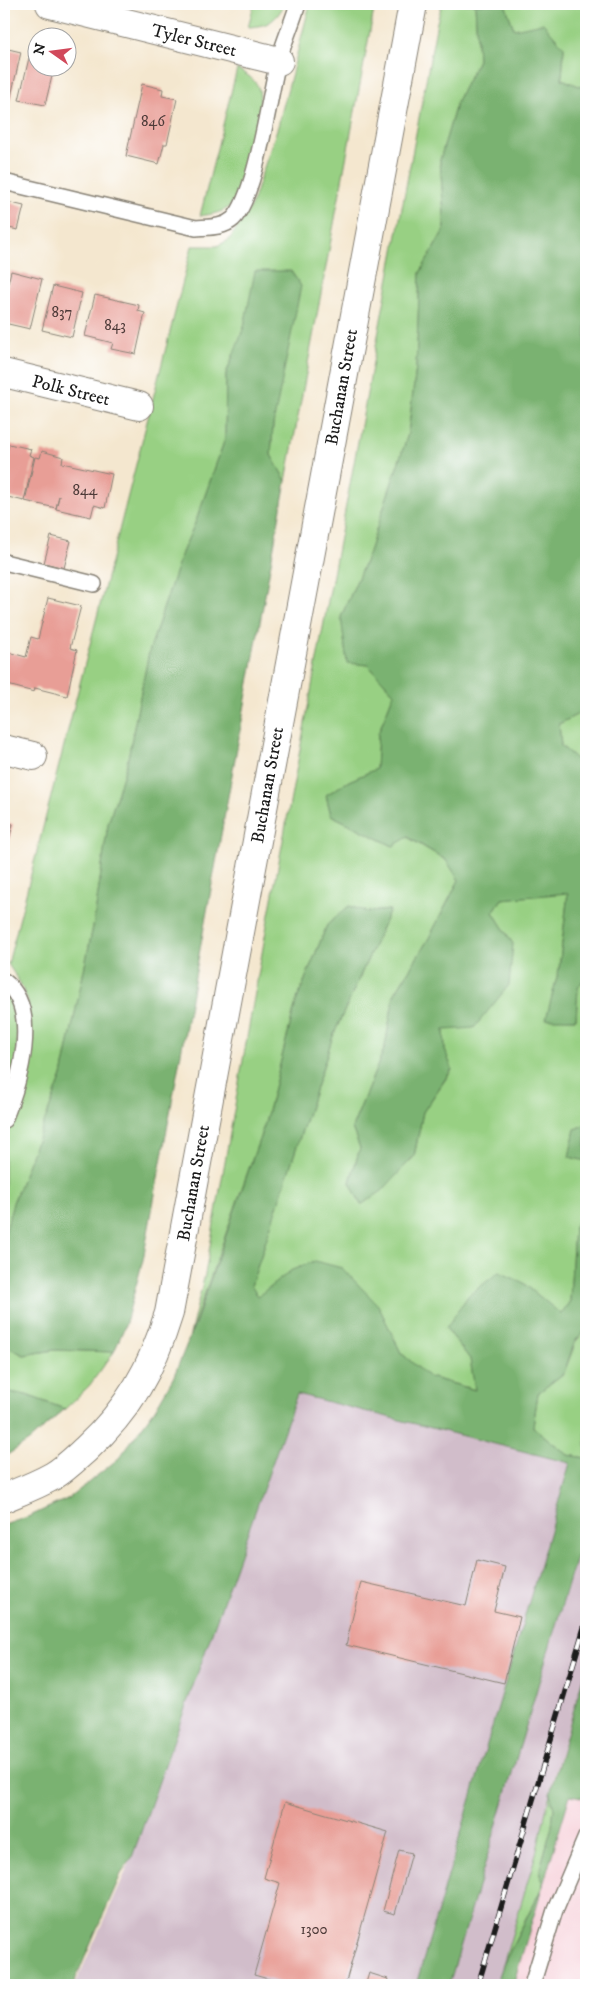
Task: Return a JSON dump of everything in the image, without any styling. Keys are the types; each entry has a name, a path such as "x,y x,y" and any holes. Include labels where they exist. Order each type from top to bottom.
{"street":[{"name":"Tyler Street","path":"50,4 279,61"},
{"name":"Buchanan Street","path":"4,1498 33,1487 54,1475 98,1438 144,1377 154,1356 169,1313 413,4"},
{"name":"Polk Street","path":"4,374 139,406"},
{"path":"4,749 33,756"}],"lane":[{"path":"4,182 196,228 224,225 233,219 243,202 252,178 279,61 298,4"},
{"path":"4,562 94,584"},
{"path":"4,981 16,996 22,1011 25,1031 24,1051 17,1082 4,1120"},
{"path":"532,1985 555,1910 586,1837"}],"shaded area":[{"path":"297,1394 570,1463 416,1985 75,1985 131,1860"},
{"path":"586,1524 586,1667 553,1779 537,1850 503,1965 496,1985 449,1985"},
{"path":"570,1795 586,1798 586,1985 513,1985"}],"green space":[{"path":"254,4 285,4 271,22 248,27"},
{"path":"310,4 375,4 286,481 271,455 273,425 256,271 244,327 226,374 225,439 196,521 181,555 149,652 127,763 108,824 94,922 62,1076 13,1203 4,1237 4,1148 31,1044 28,1002 20,983 8,964 192,246 217,246 229,240 251,206 278,126"},
{"path":"442,4 475,4 478,60 457,101 440,160 445,228 420,273 416,367 408,434 368,555 341,617 368,665 394,693 378,734 376,769 349,781 326,795 331,815 393,846 407,837 446,860 459,880 429,938 394,995 385,1047 352,1128 360,1148 350,1182 361,1205 414,1157 423,1112 452,1070 445,1050 444,1030 513,944 493,912 502,899 568,892 559,969 547,1018 576,1019 578,988 586,976 586,1124 575,1129 570,1157 586,1161 586,1213 574,1226 570,1301 561,1315 522,1282 446,1328 470,1359 476,1390 429,1377 401,1353 378,1306 292,1270 258,1297 251,1286 333,1036 390,910 368,912 349,906 327,925 296,1002 265,1123 189,1338 205,1274 267,925 437,22"},
{"path":"475,4 505,4 514,29 543,23 564,47 562,79 586,89 586,710 559,724 561,746 581,763 586,763 586,976 578,988 576,1019 546,1019 559,969 568,893 502,899 493,912 513,944 509,985 474,1028 444,1030 445,1050 452,1069 423,1112 414,1156 382,1191 361,1205 350,1182 360,1148 352,1128 385,1047 394,995 429,938 459,880 446,860 408,837 393,846 331,815 326,795 349,781 376,769 378,734 394,693 368,665 347,663 341,617 368,555 408,434 416,367 420,273 445,228 440,160 457,101 478,60"},
{"path":"505,4 586,4 586,89 562,79 564,47 514,29"},
{"path":"237,69 254,80 259,90 259,113 248,164 238,194 231,206 218,212 200,216"},
{"path":"255,271 291,271 301,286 273,425 271,455 286,481 143,1260 125,1326 114,1352 54,1350 24,1355 4,1345 4,1237 13,1203 62,1076 94,922 108,824 127,763 149,652 181,555 196,521 225,439 226,374 244,327"},
{"path":"586,710 586,763 581,763 561,746 559,724"},
{"path":"349,906 368,912 390,910 333,1036 251,1286 258,1296 292,1270 315,1261 342,1268 378,1305 401,1353 429,1377 475,1390 470,1359 446,1328 468,1296 499,1272 522,1282 561,1314 570,1301 574,1226 586,1213 586,1330 575,1341 564,1373 538,1393 533,1427 568,1455 586,1458 586,1524 449,1985 416,1985 570,1463 297,1394 131,1860 121,1874 73,1985 4,1985 4,1525 30,1516 69,1498 119,1458 155,1409 173,1378 195,1324 265,1123 296,1002 327,925"},
{"path":"4,988 15,1017 17,1045 13,1074 4,1104"},
{"path":"586,1124 586,1161 569,1157 575,1129"},
{"path":"586,1330 586,1458 568,1455 533,1427 538,1393 564,1373 576,1341"},
{"path":"4,1345 24,1355 54,1350 114,1352 89,1386 65,1409 26,1395 4,1391"},
{"path":"4,1391 26,1395 65,1409 29,1441 4,1457"},
{"path":"586,1667 586,1798 570,1795 543,1885 540,1869 552,1826 554,1808 550,1793"},
{"path":"550,1793 554,1808 552,1826 540,1869 543,1885 503,1965 537,1850"},
{"path":"542,1887 513,1985 496,1985 503,1965"}],"building":[{"path":"4,48 21,52 10,101 4,99"},
{"path":"28,62 28,78 52,78 45,105 19,100"},
{"path":"142,84 163,89 162,96 177,99 167,144 164,144 159,164 126,156"},
{"path":"7,202 24,206 18,230 4,227 4,214"},
{"path":"11,271 42,279 30,329 4,323 4,300"},
{"path":"53,286 82,293 72,337 42,330"},
{"path":"95,295 139,305 138,311 145,313 136,354 111,349 113,343 85,336"},
{"path":"9,444 31,449 29,455 34,457 24,501 4,496 4,450 7,451"},
{"path":"42,451 63,457 62,463 112,474 105,508 94,505 91,517 56,509 59,496 56,508 25,501 35,457 40,458"},
{"path":"51,536 71,541 64,568 44,563"},
{"path":"48,598 81,606 70,648 77,650 67,696 35,688 34,692 4,684 4,651 26,657 31,637 38,639"},
{"path":"4,822 13,824 4,860"},
{"path":"477,1560 505,1567 494,1611 520,1617 504,1683 346,1645 361,1582 466,1606"},
{"path":"285,1802 388,1832 345,1985 290,1985 254,1975 280,1883 264,1878"},
{"path":"399,1850 412,1853 395,1914 383,1911"},
{"path":"369,1973 388,1979 386,1985 366,1983"}],"railway":[{"path":"478,1985 586,1621"}]}
